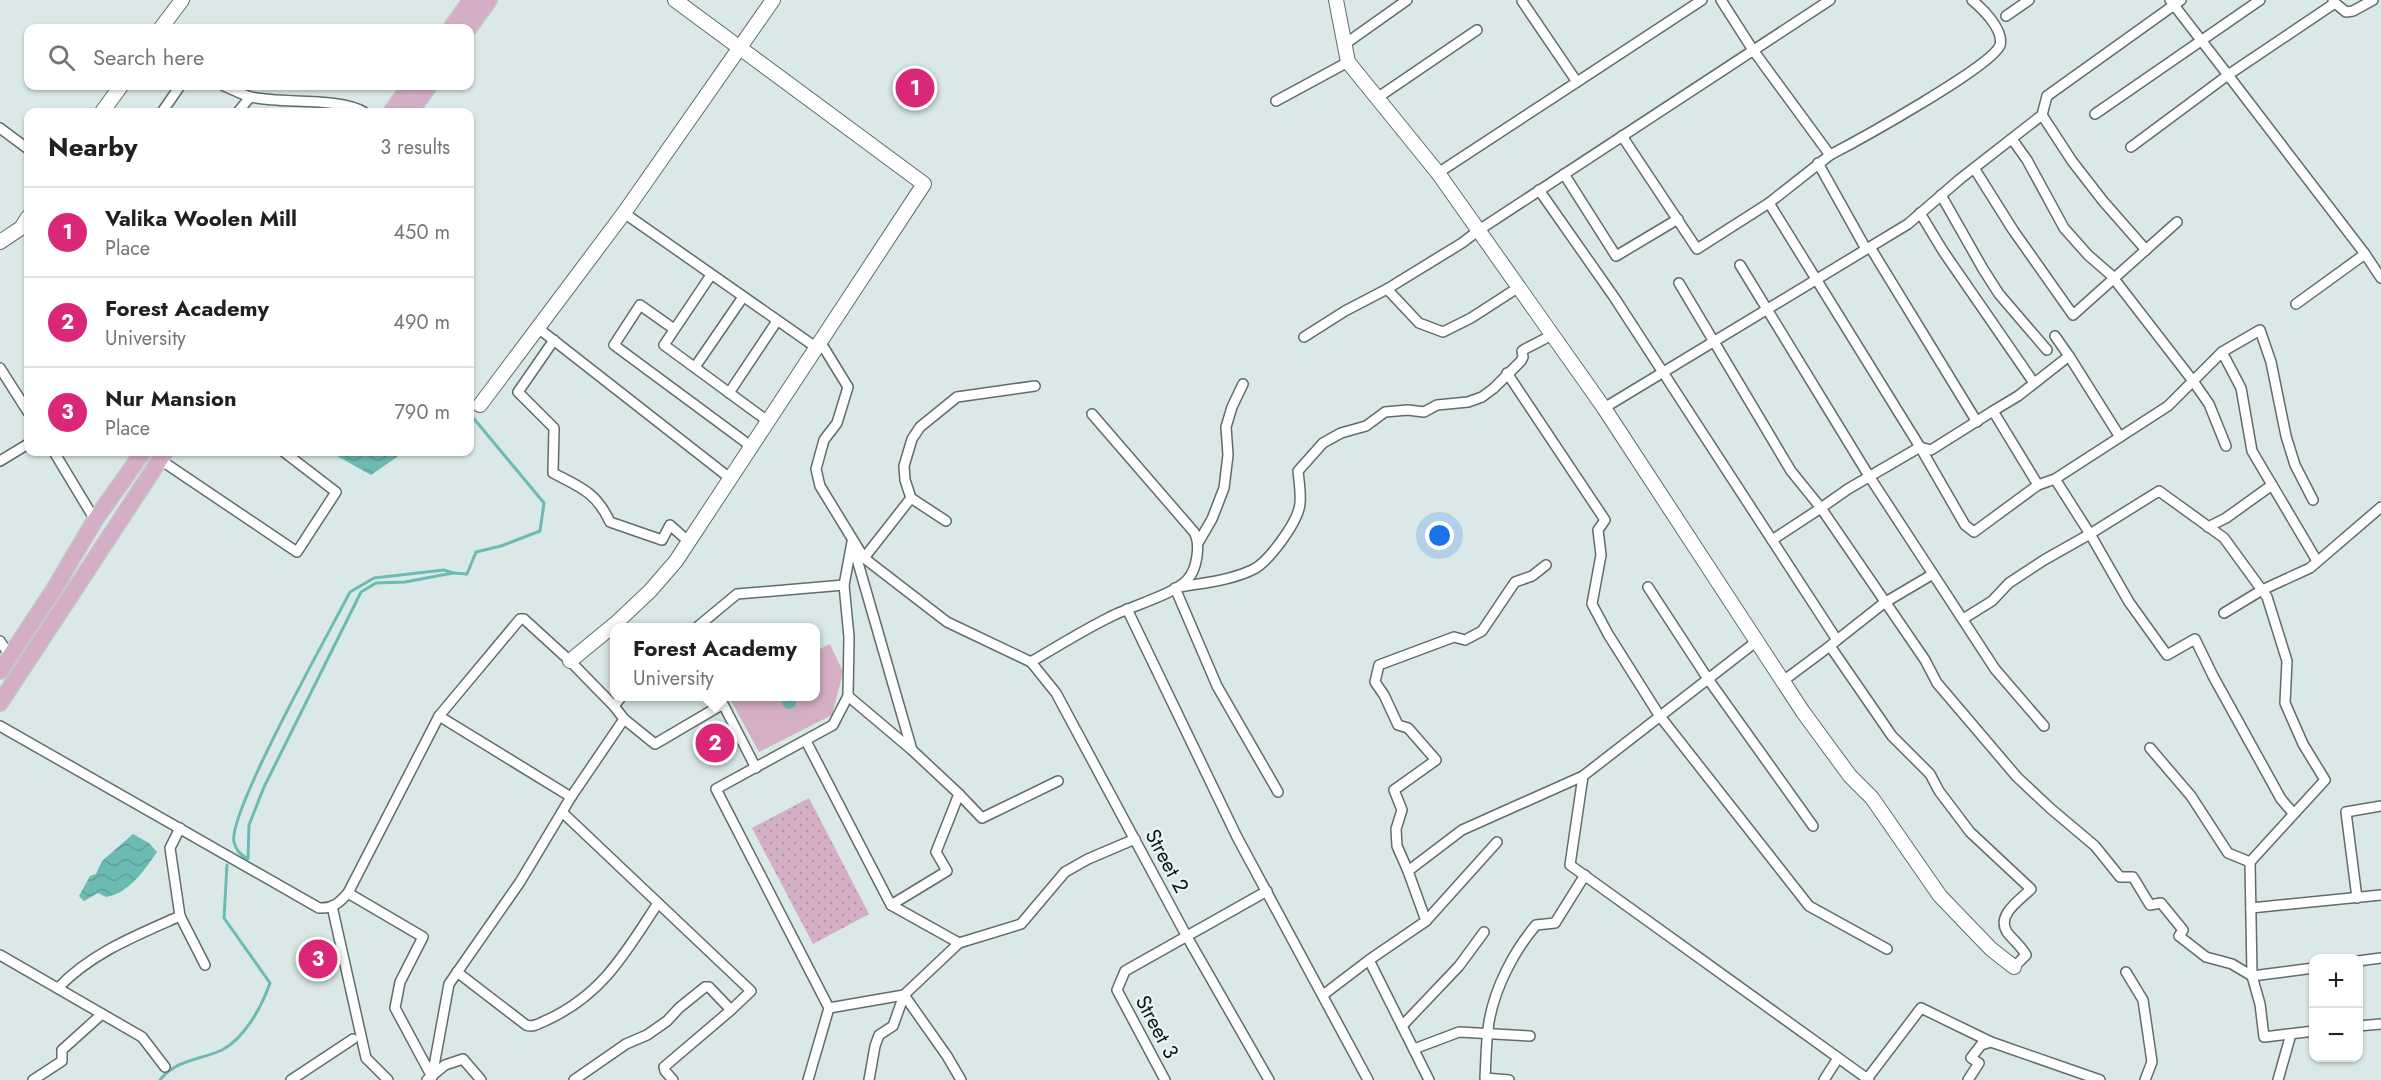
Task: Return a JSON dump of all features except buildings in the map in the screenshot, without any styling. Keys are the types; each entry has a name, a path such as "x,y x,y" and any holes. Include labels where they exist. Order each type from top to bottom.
{"main road":[{"path":"454,24 471,0"},
{"path":"472,24 489,0"},
{"path":"394,108 407,90"},
{"path":"413,108 426,90"},
{"path":"0,671 53,591 95,520 140,456"},
{"path":"0,703 161,456"}],"street":[{"path":"164,24 182,0"},
{"path":"616,623 650,591 689,542 924,184 675,0"},
{"path":"480,405 624,213 773,0"},
{"path":"1336,0 1348,62 1438,173 1479,230 1604,408 1783,681 1850,776 1872,798 1940,896 1991,949 2014,967 2026,955 2003,925 2004,917 2031,890 1970,832 1939,791 1930,774 1892,736 1772,540 1663,371 1539,190"},
{"path":"1345,44 1407,0"},
{"path":"1522,0 1577,82"},
{"path":"1438,173 1702,0"},
{"path":"1721,0 1753,50 1830,155"},
{"path":"1304,337 1320,325 1387,289 1462,243 1830,0"},
{"path":"1622,136 1697,249 1769,203 1830,155 1898,119 1972,70 1998,49 2001,43 1998,32 1983,9 1972,0"},
{"path":"2006,16 2029,0"},
{"path":"2095,114 2260,0"},
{"path":"2131,147 2228,75 2334,1 2346,12 2353,11 2373,0"},
{"path":"1604,408 1908,224 2042,115 2047,96 2175,2 2200,41 2366,254 2381,278"},
{"path":"1377,98 1477,30"},
{"path":"1276,101 1348,62"},
{"path":"105,108 118,90"},
{"path":"165,108 177,90"},
{"path":"233,90 250,97 357,108"},
{"path":"241,108 250,97"},
{"path":"2042,115 2097,193 2146,250"},
{"path":"0,128 24,146"},
{"path":"2012,139 2027,160 2064,228 2113,278 2193,381 2209,404 2226,446"},
{"path":"1818,163 1868,248 1977,422"},
{"path":"1974,168 2013,230 2073,315 2177,222"},
{"path":"1564,174 1616,256 1677,219"},
{"path":"1941,195 1999,294 2047,350"},
{"path":"1769,203 1920,447 1965,525 1974,532 2037,485 2055,479 2168,406 2222,352 2260,330 2271,362 2286,436 2295,465 2313,500"},
{"path":"624,213 777,321 819,346 848,387 837,423 824,440 816,469 820,486 864,558 946,622 1031,662 1127,609 1186,581 1192,573 1198,543 1212,519 1224,488 1228,455 1226,427 1243,384"},
{"path":"1920,213 1949,260 2034,382"},
{"path":"0,242 24,229"},
{"path":"2296,304 2366,254"},
{"path":"1740,265 1869,476 1995,669 2044,726"},
{"path":"711,274 664,345 769,422"},
{"path":"1679,283 1791,471 1821,508 1925,660 1937,683 2017,777 2095,846 2120,877 2133,878 2150,905 2162,903 2183,930 2179,936 2206,957 2232,964 2252,976 2309,969"},
{"path":"1387,289 1405,311 1419,323 1443,332 1472,318 1519,287"},
{"path":"695,368 743,297"},
{"path":"674,329 640,305 614,345 752,447"},
{"path":"729,393 777,321"},
{"path":"538,328 731,479"},
{"path":"1175,588 1228,577 1256,568 1284,538 1293,523 1300,505 1298,471 1323,443 1341,433 1366,426 1385,412 1414,410 1424,412 1437,405 1468,402 1482,397 1521,361 1522,351 1552,334"},
{"path":"2055,336 2120,437"},
{"path":"554,340 518,392 554,428 553,473 583,488 602,504 610,522 662,540 670,525 689,542"},
{"path":"2222,352 2241,388 2252,451 2317,561"},
{"path":"1772,540 1869,476 1920,447 1931,450 1977,422 2018,396 2069,356"},
{"path":"0,368 24,405"},
{"path":"1507,373 1605,520 1598,530 1601,555 1592,604 1608,634 1659,715 1809,906 1887,949"},
{"path":"946,520 911,498 905,480 904,466 912,439 920,427 957,397 1035,386"},
{"path":"1993,411 2037,485"},
{"path":"1092,414 1194,532 1198,543"},
{"path":"0,461 24,446"},
{"path":"56,456 95,520"},
{"path":"163,456 297,552 336,492 289,456"},
{"path":"2055,479 2129,602 2167,655 2195,639 2281,799 2293,813"},
{"path":"2208,527 2226,518 2272,485"},
{"path":"1963,619 1992,601 2008,584 2044,560 2159,491 2224,538 2267,597 2287,661 2285,704 2303,744 2325,780 2250,862 2252,976 2264,1037 2309,1032"},
{"path":"864,558 911,498"},
{"path":"2224,613 2262,590 2310,568 2381,507"},
{"path":"820,1080 809,1079 829,1008 717,789 833,725 848,696 849,637 844,585 852,542 912,750"},
{"path":"1426,921 1398,846 1396,829 1402,810 1394,790 1436,760 1408,728 1398,725 1384,694 1375,682 1379,664 1454,637 1465,640 1482,632 1515,582 1532,576 1546,565"},
{"path":"1783,681 1884,603 1933,574"},
{"path":"701,623 738,594 844,585"},
{"path":"1648,587 1708,679 1813,826"},
{"path":"1175,588 1217,686 1278,792"},
{"path":"1127,609 1237,837 1368,1080"},
{"path":"0,726 319,908 332,906 348,893 439,716 520,619 524,620 570,661 624,719 656,744 723,704 756,768"},
{"path":"570,661 610,628"},
{"path":"0,641 9,655"},
{"path":"1408,872 1462,831 1582,776 1757,641"},
{"name":"Street 2","path":"1031,662 1056,693 1186,935 1269,1080"},
{"path":"848,696 912,750 982,818 1058,781"},
{"path":"614,706 618,701"},
{"path":"439,716 571,797"},
{"path":"430,1078 449,984 520,882 571,797 624,719"},
{"path":"806,741 891,905 959,943"},
{"path":"2150,748 2191,796 2229,853 2250,862"},
{"path":"1582,776 1570,865 1868,1079 1921,1008 1991,1042 2100,1080"},
{"path":"891,905 947,871 936,852 959,794"},
{"path":"2357,898 2346,812 2381,806"},
{"path":"562,812 750,989 750,993 664,1067 674,1080"},
{"path":"180,828 170,848 180,916 205,964"},
{"path":"869,1080 879,1035 893,1026 904,995 959,943 1021,924 1065,872 1088,859 1135,839"},
{"path":"1323,995 1426,921 1497,842"},
{"path":"1509,1080 1481,1079 1487,1034 1497,992 1521,943 1536,924 1555,923 1585,875"},
{"path":"1186,935 1267,891"},
{"path":"348,893 423,937 400,982 395,1008 430,1078"},
{"path":"2251,908 2381,895"},
{"path":"457,972 530,1027 555,1016 593,992 622,957 658,903"},
{"path":"332,906 366,1058 388,1080"},
{"path":"58,988 69,976 95,957 124,941 180,916"},
{"path":"1402,1026 1459,966 1484,933"},
{"name":"Street 3","path":"1165,1080 1117,990 1125,971 1186,935"},
{"path":"0,955 142,1037 165,1066"},
{"path":"2363,961 2381,958"},
{"path":"1369,960 1430,1080"},
{"path":"2126,972 2143,1000 2152,1062 2145,1080"},
{"path":"574,1080 626,1044 647,1035 667,1021 705,987 709,987 731,1010"},
{"path":"829,1008 904,995"},
{"path":"904,995 961,1080"},
{"path":"33,1080 62,1061 62,1050 102,1014"},
{"path":"2363,1026 2381,1024"},
{"path":"1414,1049 1459,1032 1530,1036"},
{"path":"2278,1080 2291,1034"},
{"path":"291,1080 353,1039"},
{"path":"1968,1080 1979,1063 1971,1058 1981,1045 1991,1042"},
{"path":"1824,1080 1838,1058"},
{"path":"430,1078 445,1065 464,1059 481,1080"}],"shaded area":[{"path":"830,644 843,672 832,715 759,752 731,701 820,701 820,649"},
{"path":"809,798 869,914 813,944 752,828"}],"water":[{"path":"337,456 398,456 371,475"},
{"path":"782,701 796,701 792,709 786,709 782,705"},
{"path":"133,834 149,843 157,852 147,866 122,891 106,897 98,893 84,901 79,896 90,876 96,874 102,861"}],"waterway":[{"path":"453,573 467,574 476,552 501,546 540,531 544,503 474,419"},
{"path":"444,570 453,573 405,582 376,583 361,592 264,787 249,825 248,859 243,856 237,850 234,842 236,825 246,796 282,720 350,592 374,578 444,570"},
{"path":"160,1080 180,1064 222,1050 238,1038 252,1021 270,983 224,918 227,865"}],"place":[{"name":"Valika Woolen Mill","path":"915,88"},
{"name":"Forest Academy","path":"715,743"},
{"name":"Nur Mansion","path":"318,959"}]}
